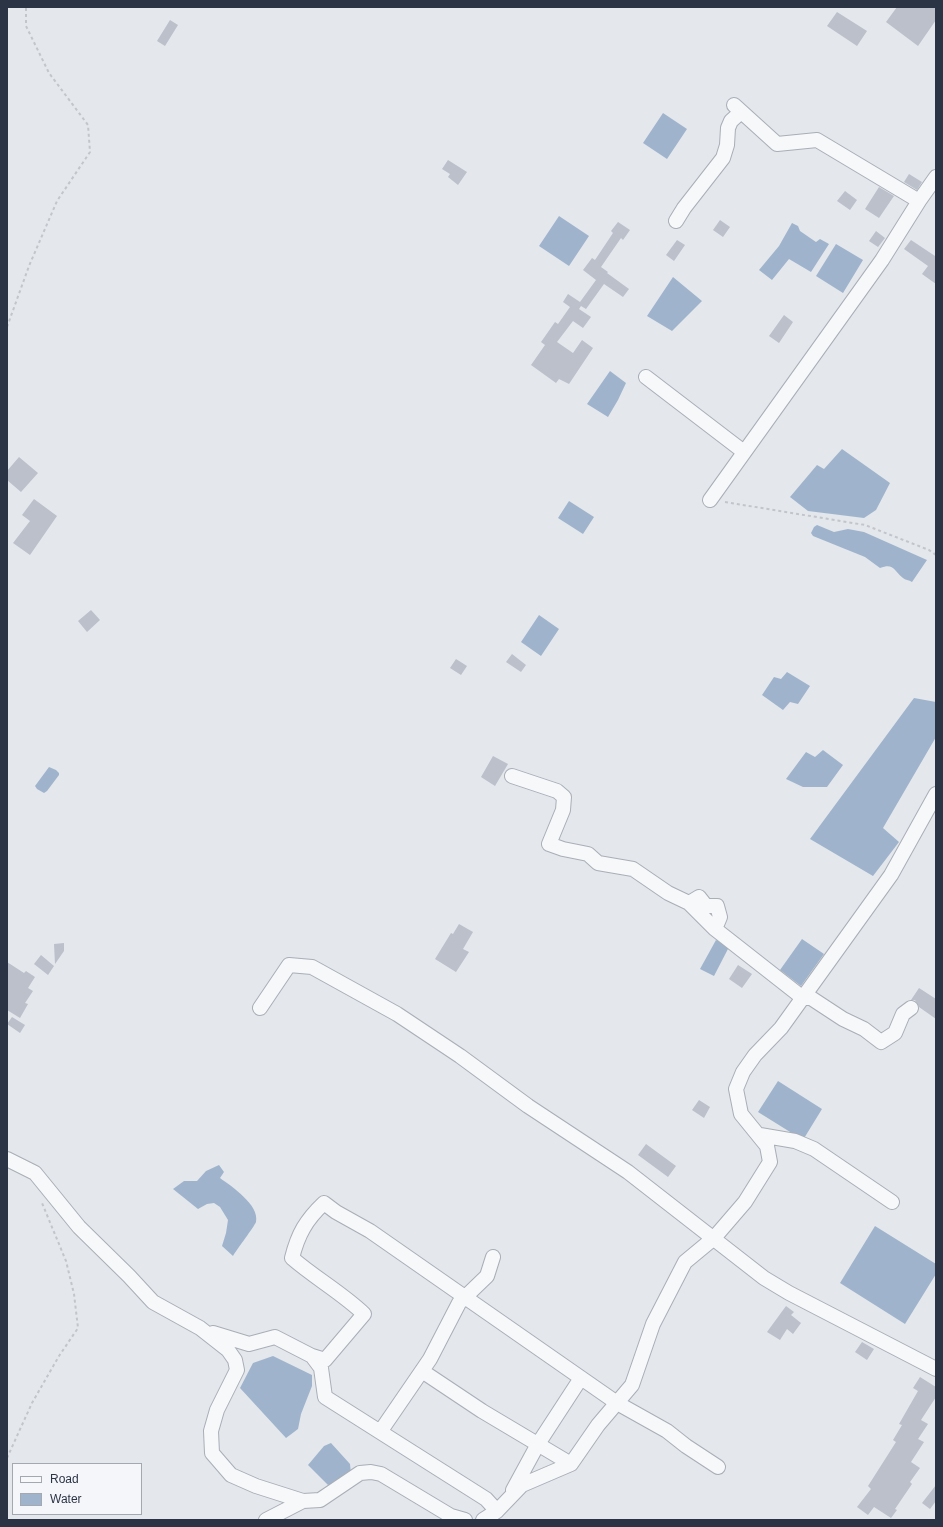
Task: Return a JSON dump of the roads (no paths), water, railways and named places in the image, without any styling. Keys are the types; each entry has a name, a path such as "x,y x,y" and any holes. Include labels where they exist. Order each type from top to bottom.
{"street":[{"path":"676,221 684,208 723,158 727,145 728,128 737,109 777,144 817,140 919,201"},
{"path":"710,500 882,260 936,177"},
{"path":"646,377 744,452"},
{"path":"512,776 558,791 564,797 563,810 549,844 563,849 588,854 598,864 633,869 668,893 689,903 715,929 803,998 811,998 843,1019 864,1029 881,1042 895,1033 904,1014 911,1008"},
{"path":"508,1499 522,1485 571,1464 598,1425 632,1385 653,1324 685,1262 714,1238 745,1202 770,1162 767,1146 740,1114 736,1090 743,1072 755,1055 781,1028 891,875 936,794"},
{"path":"260,1008 290,964 312,967 397,1014 460,1056 528,1106 628,1172 764,1278 788,1293 936,1369"},
{"path":"760,1136 795,1141 814,1149 892,1202"},
{"path":"7,1159 35,1173 78,1227 129,1276 153,1302 200,1328 224,1337 249,1344 275,1337 312,1356 325,1360 364,1314 353,1303 307,1271 292,1258 296,1241 311,1216 324,1203 336,1212 370,1231 617,1403 667,1431 686,1446 718,1466"},
{"path":"380,1432 422,1371 460,1303 487,1276 493,1257"},
{"path":"200,1328 228,1350 235,1360 237,1370 217,1410 211,1431 212,1453 231,1475 256,1486 303,1501 320,1500 360,1473 372,1472 382,1474 451,1516 465,1520"},
{"path":"312,1356 321,1368 325,1397 486,1499 498,1515"},
{"path":"422,1371 482,1411 571,1464"},
{"path":"483,1520 498,1515 538,1444 581,1378"},
{"path":"266,1520 303,1501"}],"water":[{"path":"663,113 687,129 667,159 643,143"},
{"path":"559,216 589,236 569,266 539,246"},
{"path":"792,223 798,226 800,231 816,242 820,239 829,244 811,272 789,259 772,280 759,270 779,246"},
{"path":"836,244 863,260 843,293 816,276"},
{"path":"673,277 702,301 672,331 647,316"},
{"path":"610,371 626,383 608,417 587,404"},
{"path":"842,449 890,483 876,510 864,518 808,511 790,497 817,465 824,469"},
{"path":"569,501 594,517 583,534 558,518"},
{"path":"817,525 834,532 848,529 864,532 927,560 912,582 904,579 891,567 888,566 880,568 865,557 813,536 811,533"},
{"path":"539,615 559,629 541,656 521,642"},
{"path":"787,672 810,686 798,704 790,702 783,710 762,695 774,677 781,679"},
{"path":"914,698 936,702 936,737 883,828 899,842 873,876 810,839"},
{"path":"823,750 843,765 827,787 803,787 786,779 806,752 815,757"},
{"path":"49,767 56,770 59,775 44,793 35,786"},
{"path":"802,939 824,954 801,986 780,970"},
{"path":"716,940 729,947 714,976 700,969"},
{"path":"778,1081 822,1109 803,1140 758,1112"},
{"path":"219,1165 224,1172 220,1178 244,1197 254,1209 256,1216 255,1225 233,1256 222,1246 228,1220 220,1207 214,1203 207,1204 198,1209 173,1189 184,1181 197,1181 206,1171"},
{"path":"875,1226 936,1264 936,1274 905,1324 840,1283"},
{"path":"273,1356 312,1375 312,1386 301,1414 298,1429 286,1438 240,1388 253,1363"},
{"path":"331,1443 350,1464 351,1474 344,1479 328,1485 308,1465 324,1446"}]}
